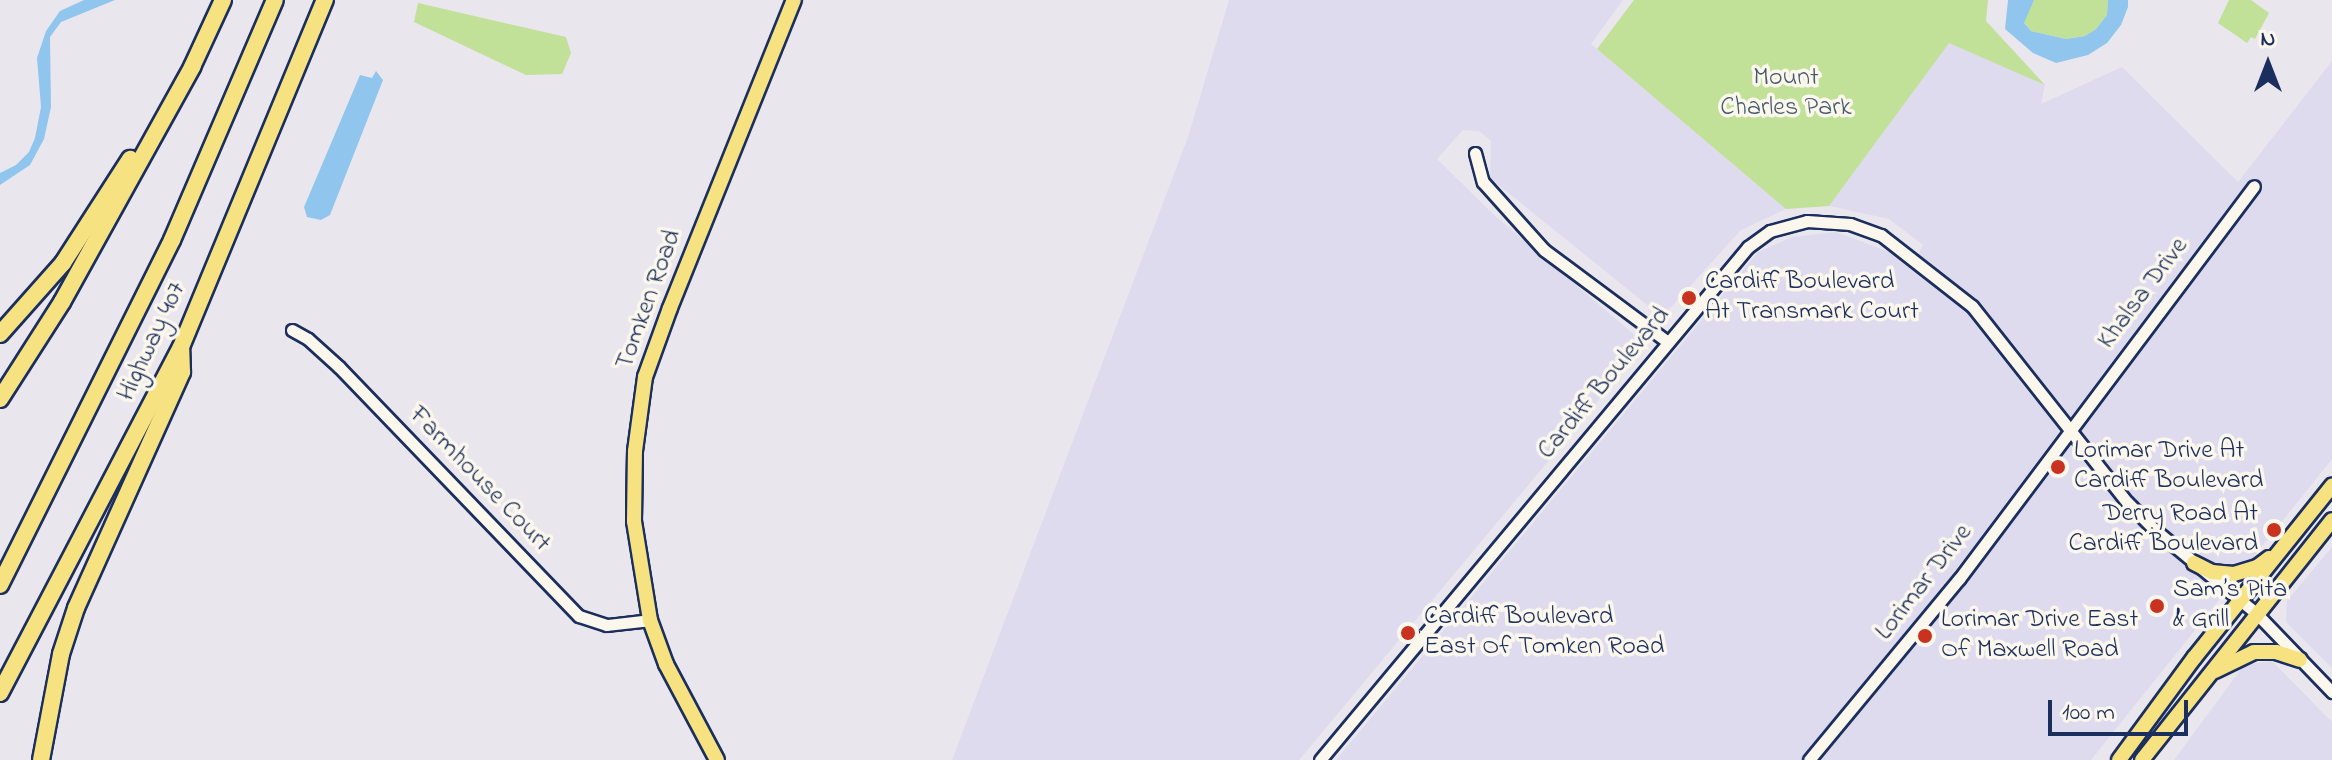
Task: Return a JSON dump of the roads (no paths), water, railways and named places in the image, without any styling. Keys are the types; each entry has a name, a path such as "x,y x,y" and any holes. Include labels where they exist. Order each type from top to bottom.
{"highway":[{"name":"Highway 407","path":"0,693 181,347 325,0"},
{"path":"0,399 62,302 158,129 220,7"},
{"name":"Highway 407","path":"0,585 172,240 272,7"},
{"path":"0,334 63,263 139,144 158,129"},
{"path":"41,760 55,676 72,619 182,372 181,347"}],"main road":[{"name":"Tomken Road","path":"717,760 666,664 650,620 634,521 635,451 645,377 794,0"},
{"path":"2119,760 2332,486"},
{"path":"2142,760 2332,520"},
{"path":"2194,563 2212,572 2234,574 2257,567 2279,551"},
{"path":"2207,675 2254,652 2276,652 2300,660"}],"street":[{"path":"1475,153 1483,182 1544,250 1668,342"},
{"name":"Khalsa Drive","path":"2070,429 2254,186"},
{"name":"Cardiff Boulevard","path":"1320,760 1758,238 1794,223 1850,224 1898,245 1972,306 2127,502 2194,563 2242,600 2332,692"},
{"name":"Farmhouse Court","path":"292,330 308,339 339,367 579,616 607,625 650,620"},
{"name":"Lorimar Drive","path":"1809,760 1956,582 2070,429"}],"water":[{"path":"84,0 115,0 61,22 50,37 51,107 44,139 30,165 0,185 0,173 16,165 29,152 35,138 41,107 37,58 46,31 60,11"},
{"path":"2008,0 2034,0 2024,23 2031,31 2066,39 2085,36 2096,29 2107,15 2108,0 2128,0 2128,7 2121,25 2107,43 2088,55 2056,63 2033,53 2005,29"},
{"path":"376,71 383,80 330,215 321,220 307,217 304,207 360,75 372,78"}],"place":[{"name":"Cardiff Boulevard At Transmark Court","path":"1689,298"},
{"name":"Lorimar Drive At Cardiff Boulevard","path":"2058,467"},
{"name":"Derry Road At Cardiff Boulevard","path":"2274,530"},
{"name":"Sam’s Pita & Grill","path":"2157,606"},
{"name":"Cardiff Boulevard East Of Tomken Road","path":"1408,633"},
{"name":"Lorimar Drive East Of Maxwell Road","path":"1925,636"}],"park label":[{"name":"Mount Charles Park","path":"1786,94"}]}
